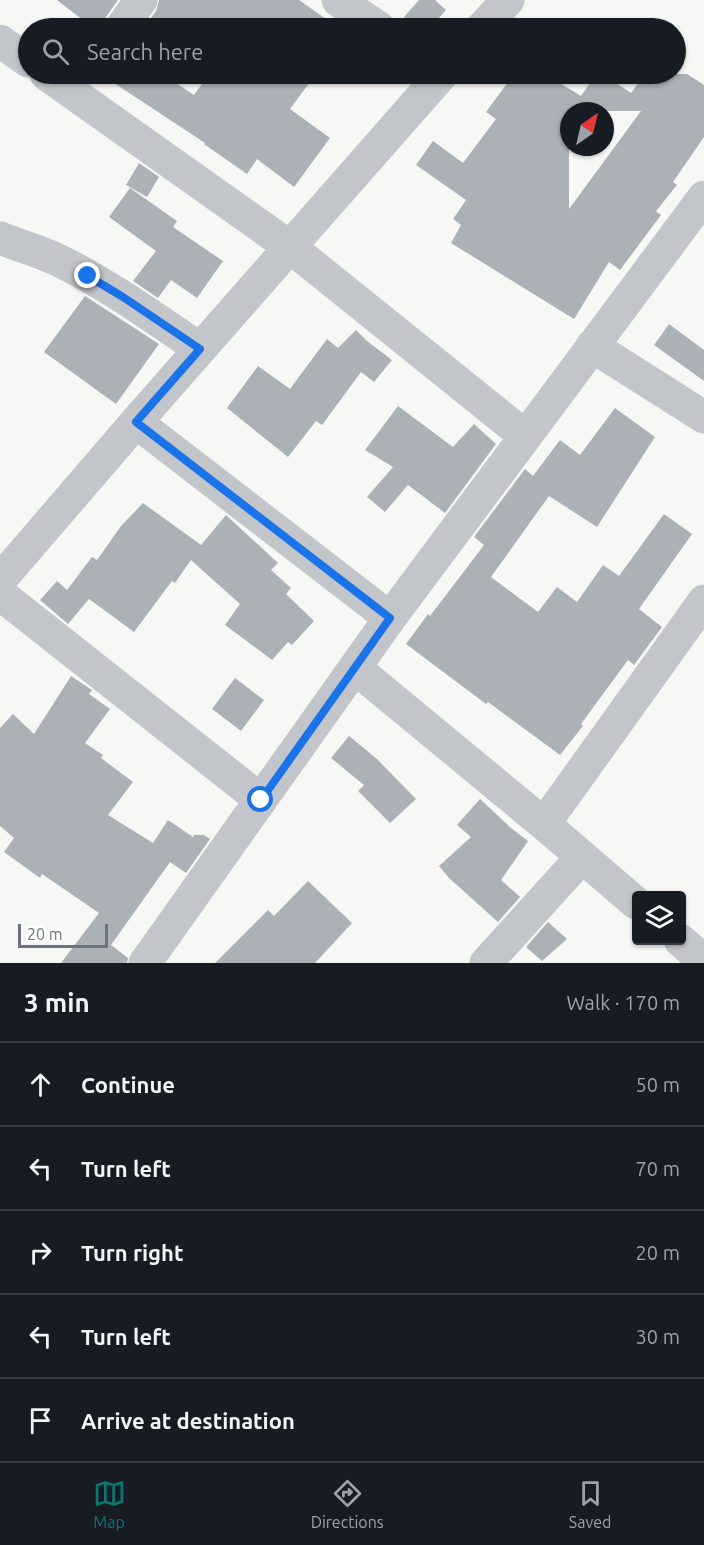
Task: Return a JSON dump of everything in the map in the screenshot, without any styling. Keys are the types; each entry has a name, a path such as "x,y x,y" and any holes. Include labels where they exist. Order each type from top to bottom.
{"street":[{"path":"128,18 141,0"},
{"path":"338,0 364,18"},
{"path":"491,18 508,0"},
{"path":"0,41 18,54"},
{"path":"81,84 290,247 525,436"},
{"path":"0,580 433,84"},
{"path":"145,963 390,618 704,197"},
{"path":"0,238 54,258 88,276 200,349"},
{"path":"592,346 704,417"},
{"path":"136,422 390,618"},
{"path":"0,594 261,800"},
{"path":"544,824 704,601"},
{"path":"355,669 632,900"},
{"path":"486,963 582,856"}],"building":[{"path":"57,0 118,0 106,18 80,18"},
{"path":"159,0 299,0 325,18 151,18"},
{"path":"419,0 435,0 446,10 439,18 404,17"},
{"path":"686,74 704,85 704,137 673,182 677,185 656,211 661,215 620,270 609,262 574,319 451,243 461,225 453,219 466,200 416,165 433,141 463,163 496,119 486,112 507,84 561,84 581,96 589,84 618,84 631,93 638,84 686,84"},
{"path":"116,84 178,84 194,95 202,84 309,84 290,109 330,138 294,187 257,159 247,174 205,143"},
{"path":"139,163 159,177 147,197 126,185"},
{"path":"130,188 177,221 173,227 223,261 197,298 171,280 158,298 133,281 156,251 109,217"},
{"path":"85,296 159,344 116,404 44,352"},
{"path":"669,324 704,350 704,381 654,345"},
{"path":"356,330 392,360 374,382 361,372 322,425 316,421 288,457 227,408 258,366 290,389 327,339 338,348"},
{"path":"398,406 453,447 474,424 496,444 445,513 408,485 385,512 367,497 393,467 365,450"},
{"path":"615,408 655,437 597,527 549,496 491,577 538,612 557,587 577,602 603,565 619,576 664,514 692,534 639,609 662,627 634,665 628,660 581,724 583,726 560,755 488,702 486,704 406,644 484,545 474,537 525,469 533,476 560,440 580,455"},
{"path":"143,503 201,545 226,515 278,563 271,570 291,588 286,594 314,621 292,645 288,642 272,660 225,625 240,604 191,560 175,583 172,581 134,632 89,599 68,624 40,600 57,581 67,590 92,557 97,560 121,526"},
{"path":"71,676 92,690 89,694 110,709 85,743 103,755 101,758 133,782 108,815 153,843 168,820 193,837 204,835 210,839 186,873 170,862 111,945 128,958 127,963 61,963 99,913 42,874 40,878 4,852 14,838 0,826 0,728 13,714 34,734"},
{"path":"235,678 264,700 241,731 212,709"},
{"path":"349,736 377,759 416,799 390,823 358,791 364,785 331,758"},
{"path":"480,799 528,841 501,880 520,897 498,922 449,878 439,866 471,837 457,825"},
{"path":"308,881 352,923 315,963 215,963 268,910 274,916"},
{"path":"548,922 567,939 542,961 526,947"}],"route":[{"path":"88,276 200,349 136,422 390,618 261,800"}]}
